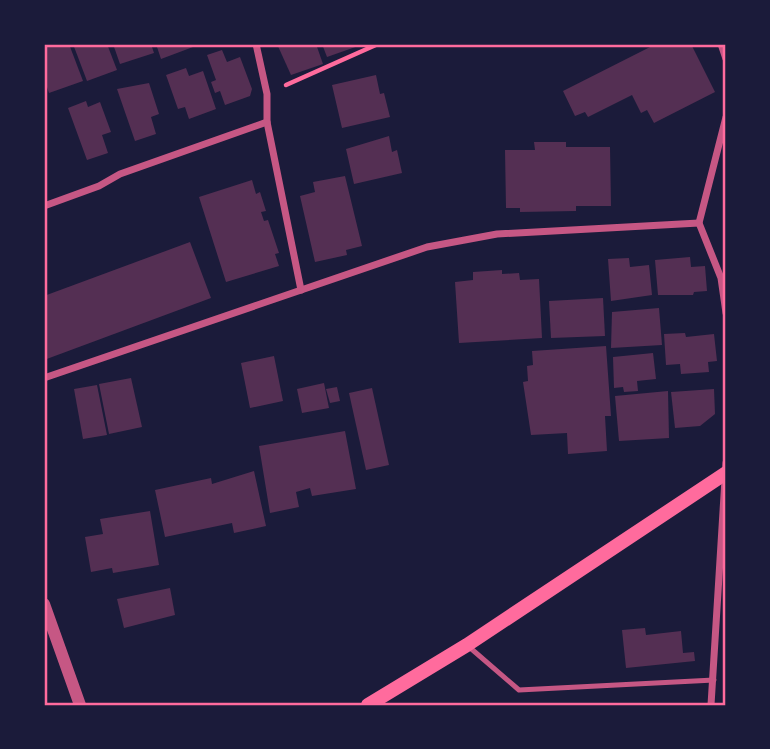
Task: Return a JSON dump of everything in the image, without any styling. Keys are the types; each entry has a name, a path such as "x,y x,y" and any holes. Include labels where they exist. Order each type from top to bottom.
{"main road":[{"path":"368,705 467,645 726,473"}],"street":[{"path":"256,44 267,94 267,121 301,290"},
{"path":"721,44 726,60"},
{"path":"726,117 699,223 721,278 726,313"},
{"path":"44,206 99,186 120,174 267,121"},
{"path":"44,378 427,247 497,234 699,223"},
{"path":"711,705 726,463"},
{"path":"44,604 79,705"}],"lane":[{"path":"467,645 519,690 714,680"}],"path":[{"path":"267,94 378,44"}],"building":[{"path":"69,44 83,81 49,93 44,78 44,47"},
{"path":"73,44 107,44 117,70 87,81"},
{"path":"113,44 151,44 154,53 120,64"},
{"path":"156,44 201,44 161,59"},
{"path":"277,44 316,44 323,64 291,75"},
{"path":"322,44 364,44 327,57"},
{"path":"656,44 691,44 715,92 654,123 647,110 641,113 632,95 588,117 585,112 575,116 563,91"},
{"path":"222,50 227,62 240,57 252,89 250,96 225,105 220,91 215,93 211,82 216,80 207,55"},
{"path":"186,68 189,76 203,71 216,109 189,119 185,107 178,109 166,75"},
{"path":"376,75 380,94 384,93 390,117 342,128 332,85"},
{"path":"149,83 159,114 151,117 156,134 135,141 117,89"},
{"path":"86,101 88,107 100,102 111,132 102,135 108,153 87,160 68,108"},
{"path":"389,136 392,152 397,150 402,173 354,184 346,149"},
{"path":"534,142 566,142 566,147 610,147 611,206 576,206 576,211 520,212 520,208 506,208 505,150 535,150"},
{"path":"345,176 362,246 346,250 347,255 315,262 300,196 315,192 313,182"},
{"path":"252,180 256,194 260,192 266,211 261,212 264,221 268,220 279,253 275,254 279,266 226,282 199,197"},
{"path":"190,242 211,298 44,360 44,296"},
{"path":"690,257 691,267 705,266 707,291 694,292 693,295 658,295 655,260"},
{"path":"629,258 630,267 649,265 652,295 611,301 608,259"},
{"path":"502,270 502,274 519,273 520,280 539,279 542,338 459,343 455,282 473,280 473,272"},
{"path":"603,298 605,336 551,338 549,301"},
{"path":"659,308 662,345 611,348 612,312"},
{"path":"685,333 686,337 714,334 717,361 708,362 709,372 681,374 680,364 666,365 664,334"},
{"path":"606,346 611,416 605,416 607,451 568,454 567,433 531,435 523,382 528,381 527,366 533,365 532,351"},
{"path":"653,353 656,379 637,381 638,391 624,392 623,387 614,388 613,357"},
{"path":"274,356 283,401 250,408 241,363"},
{"path":"131,378 142,427 109,434 99,384"},
{"path":"324,383 329,408 302,413 297,389"},
{"path":"97,385 107,435 83,439 74,389"},
{"path":"337,387 340,401 330,403 326,389"},
{"path":"372,388 389,465 366,470 349,393"},
{"path":"714,389 715,414 700,426 675,428 671,392"},
{"path":"668,391 669,438 619,441 615,396"},
{"path":"345,431 356,489 312,496 310,488 296,492 299,507 270,513 259,446"},
{"path":"254,471 266,526 234,533 232,523 165,537 155,490 211,478 212,484"},
{"path":"150,511 159,565 113,573 112,568 91,572 85,537 103,534 100,519"},
{"path":"170,588 175,615 124,628 117,599"},
{"path":"645,628 646,635 681,631 683,653 694,652 695,661 626,668 622,630"}]}
